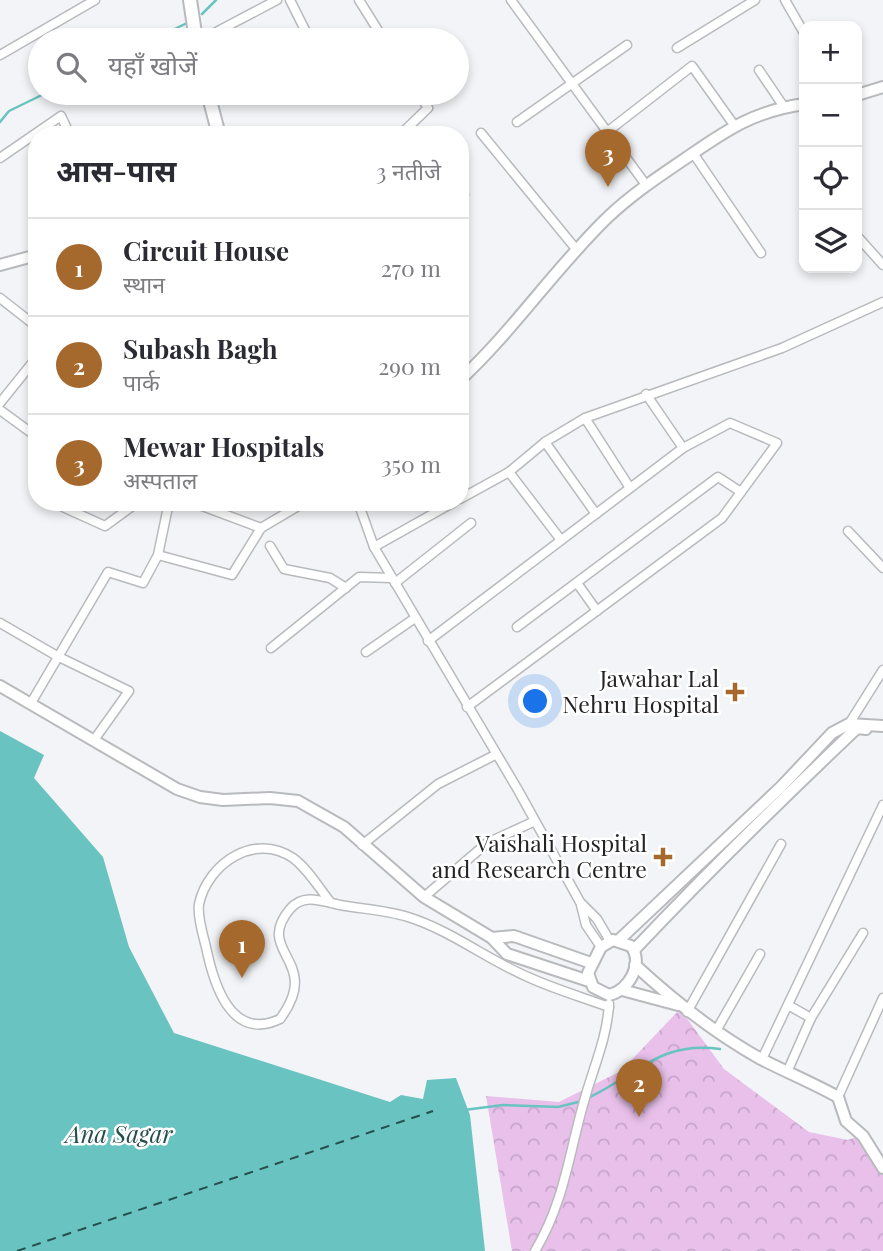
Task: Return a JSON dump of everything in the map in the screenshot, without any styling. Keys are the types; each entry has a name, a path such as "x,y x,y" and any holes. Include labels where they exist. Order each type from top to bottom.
{"main road":[{"path":"190,0 195,28"},
{"path":"211,105 217,126"}],"street":[{"path":"47,28 95,0"},
{"path":"218,28 277,0"},
{"path":"290,0 304,28"},
{"path":"359,0 376,28"},
{"path":"511,0 646,185"},
{"path":"677,48 755,0"},
{"path":"785,0 799,24"},
{"path":"0,55 28,39"},
{"path":"517,122 627,45"},
{"path":"607,132 692,66 734,125"},
{"path":"759,71 784,107"},
{"path":"862,93 883,87"},
{"path":"409,126 428,108 426,105"},
{"path":"469,367 525,313 576,250 609,216 646,185 734,125 784,107 799,105"},
{"path":"46,126 61,116 66,126"},
{"path":"481,133 576,250"},
{"path":"0,158 28,139"},
{"path":"693,153 761,253"},
{"path":"862,242 883,265"},
{"path":"0,265 28,257"},
{"path":"0,298 28,320"},
{"path":"469,494 509,471 545,442 585,418 646,394 782,348 883,302"},
{"path":"0,403 28,368"},
{"path":"646,394 683,448"},
{"path":"0,410 28,430"},
{"path":"585,418 630,488"},
{"path":"428,641 683,448 730,423 777,443 722,518 467,707"},
{"path":"545,442 596,514"},
{"path":"509,471 561,540"},
{"path":"517,627 718,477 741,492"},
{"path":"72,511 105,526 122,511"},
{"path":"31,703 108,572 143,583 158,555 167,511"},
{"path":"216,511 261,528"},
{"path":"158,555 232,575 261,528 290,511"},
{"path":"361,511 374,547 518,790 533,822 580,902 586,925 610,942 634,950"},
{"path":"374,547 438,511"},
{"path":"271,648 359,577 393,580 471,523"},
{"path":"848,531 883,568"},
{"path":"270,546 284,569 330,578 346,588"},
{"path":"577,583 597,611"},
{"path":"366,652 415,618"},
{"path":"0,623 57,656 129,691 94,740"},
{"path":"589,981 591,964 610,942 780,787 832,733 849,724 883,670"},
{"path":"0,686 158,779 200,797 298,801 344,827 424,897 492,938 507,954 589,981 597,991 609,995 622,990 684,1009"},
{"path":"849,724 883,726"},
{"path":"622,990 635,965 634,950 717,862 858,728 883,731"},
{"path":"362,845 438,785 495,754"},
{"path":"780,787 790,795"},
{"path":"762,1059 883,805"},
{"path":"424,897 487,843 533,822"},
{"path":"684,1009 781,844"},
{"path":"331,903 303,867 284,853 251,848 233,855 215,873 199,905 212,978 226,1007 251,1022 262,1024 280,1019 296,985 291,962 277,939 282,921 300,900 411,918 528,977 608,1007"},
{"path":"709,852 717,862"},
{"path":"788,1070 811,1018 863,933"},
{"path":"492,938 514,936 591,964"},
{"path":"716,1031 760,954"},
{"path":"635,965 684,1009 716,1031 762,1059 838,1097"},
{"path":"535,1251 551,1222 568,1176 584,1100 608,1030 609,995"},
{"path":"883,998 838,1097 846,1121 863,1136 883,1168"},
{"path":"788,1005 811,1018"}],"green space":[{"path":"680,1009 724,1069 809,1132 848,1140 866,1133 883,1157 883,1251 512,1251 486,1096 559,1102 621,1071"}],"water":[{"name":"Ana Sagar","path":"0,731 44,755 34,778 103,857 129,947 174,1033 390,1102 401,1095 423,1099 427,1080 456,1078 470,1115 485,1251 0,1251"}],"waterway":[{"path":"202,14 216,0"},
{"path":"177,28 187,23"},
{"path":"0,122 9,111 28,102"},
{"path":"588,1098 665,1055 699,1048 720,1049"},
{"path":"464,1110 503,1105 558,1107 582,1101"}],"ferry route":[{"path":"17,1251 433,1111"}],"place":[{"name":"Mewar Hospitals","path":"608,187"},
{"name":"Jawahar Lal Nehru Hospital","path":"735,692"},
{"name":"Vaishali Hospital and Research Centre","path":"663,857"},
{"name":"Circuit House","path":"242,978"},
{"name":"Subash Bagh","path":"639,1117"}]}
